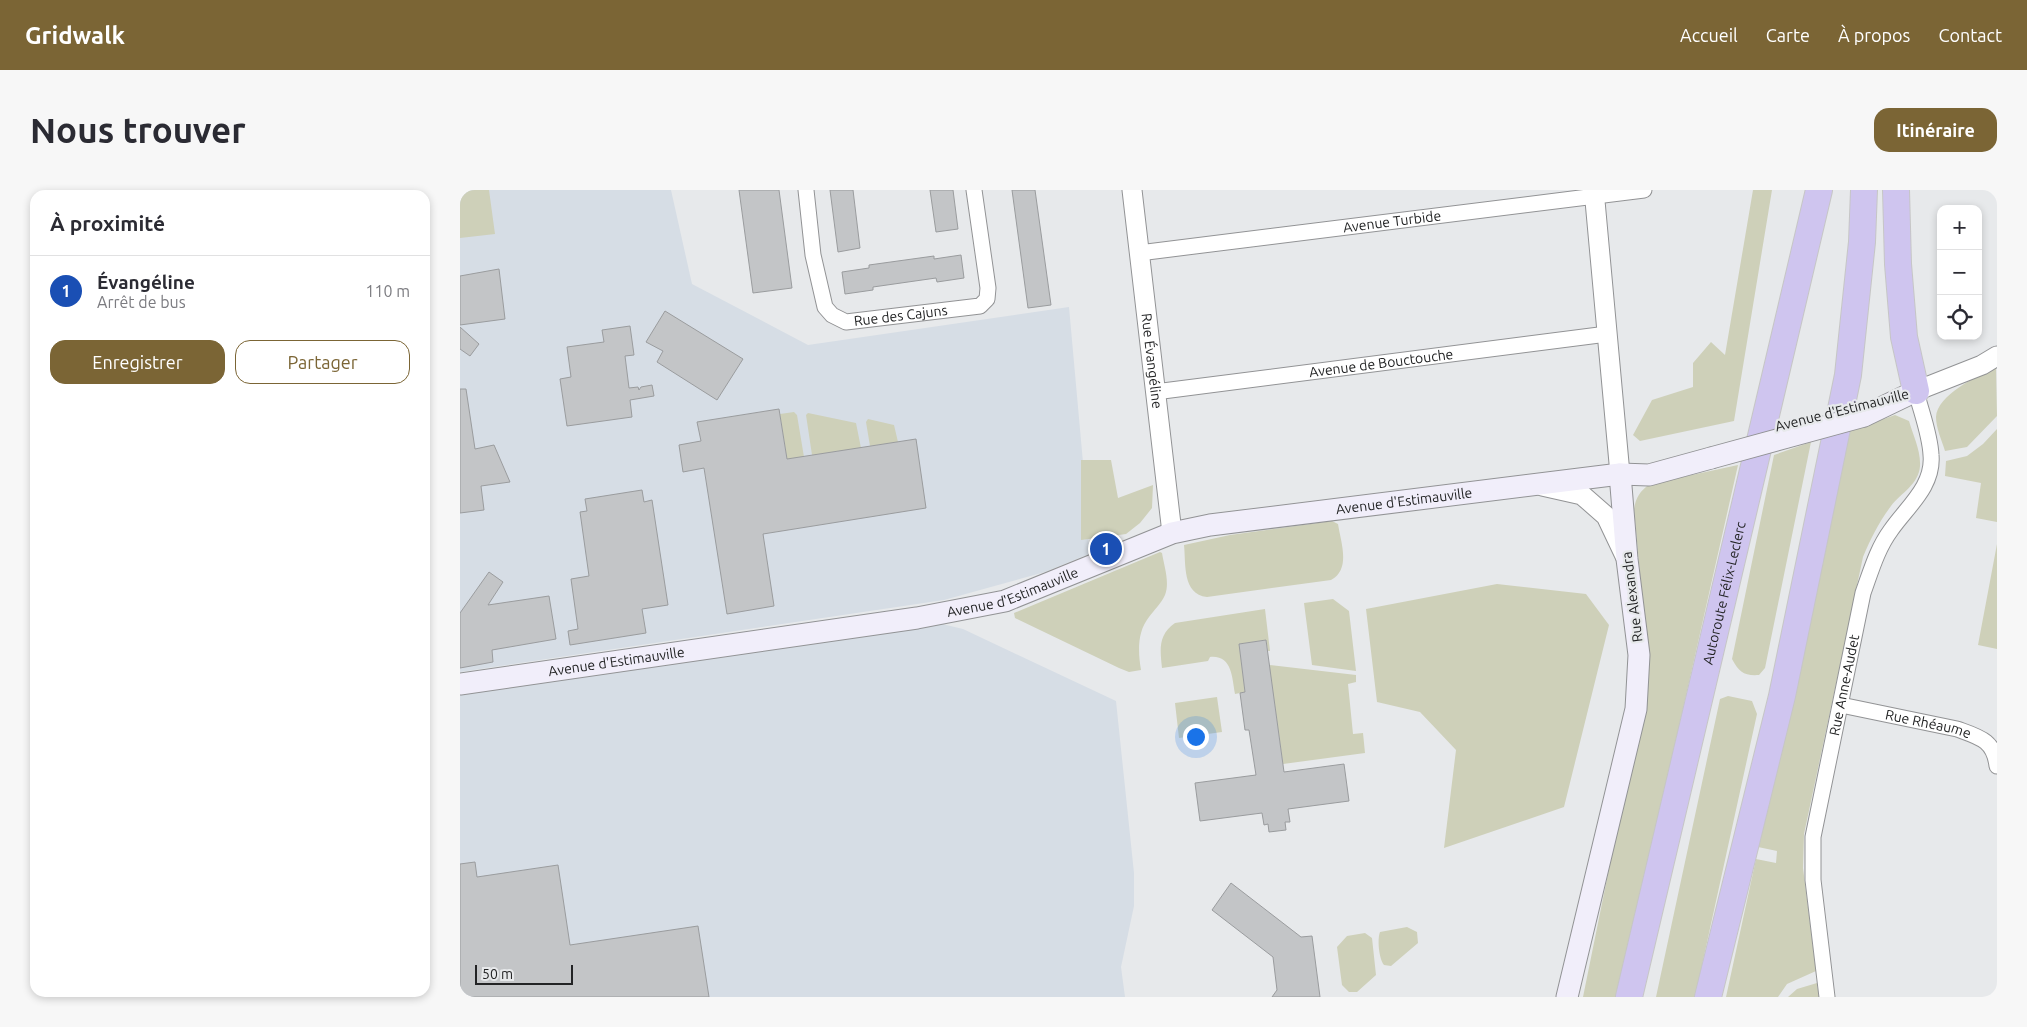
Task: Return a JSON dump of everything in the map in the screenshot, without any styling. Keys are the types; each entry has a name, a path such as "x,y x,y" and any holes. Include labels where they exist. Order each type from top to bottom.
{"highway":[{"name":"Autoroute Félix-Leclerc","path":"1629,997 1819,190"},
{"path":"1708,997 1782,696 1848,375 1862,242 1864,190"},
{"path":"1896,190 1898,264 1904,337 1916,392"}],"main road":[{"name":"Avenue d'Estimauville","path":"460,684 917,618 990,605 1005,601 1172,533 1210,525 1620,474 1643,461 1710,451 1863,409 1916,392"},
{"name":"Rue Alexandra","path":"1567,997 1636,709 1639,655 1627,559 1620,474"}],"street":[{"name":"Rue des Cajuns","path":"806,190 813,256 825,307 832,315 846,322 980,306 987,299 988,288 974,190"},
{"name":"Rue Évangéline","path":"1132,190 1172,533"},
{"name":"Avenue Turbide","path":"1139,253 1594,194 1644,190"},
{"name":"Rue Alexandra","path":"1594,194 1620,474"},
{"name":"Avenue de Bouctouche","path":"1155,392 1608,334"},
{"path":"1916,392 1982,365 1997,356"},
{"name":"Rue Anne-Audet","path":"1827,997 1813,880 1813,837 1864,593 1875,558 1890,530 1921,493 1928,477 1932,456 1916,392"},
{"path":"1534,484 1582,495 1606,516 1627,559"},
{"name":"Rue Rhéaume","path":"1841,705 1957,729 1974,735 1989,743 1996,756 1997,766"}],"shaded area":[{"path":"460,190 671,190 692,284 808,345 1069,307 1087,507 1089,554 1045,572 944,600 460,672"},
{"path":"917,618 963,629 1116,701 1134,873 1134,906 1121,967 1125,997 460,997 460,684"}],"green space":[{"path":"460,190 489,190 495,234 460,238"},
{"path":"1753,190 1772,190 1734,421 1640,441 1633,435 1652,400 1693,387 1693,363 1711,342 1725,355"},
{"path":"1996,367 1997,416 1967,447 1945,451 1936,421 1938,409 1943,401 1959,387"},
{"path":"794,412 797,415 804,457 787,459 780,414"},
{"path":"808,413 856,423 861,448 812,455 806,415"},
{"path":"1895,415 1909,421 1918,449 1920,466 1913,483 1895,501 1883,518 1863,557 1804,834 1803,868 1816,971 1787,984 1778,997 1726,997 1756,859 1776,863 1777,851 1758,847 1841,434"},
{"path":"868,419 894,425 898,442 870,446 866,422"},
{"path":"1997,429 1997,522 1976,518 1981,483 1945,476 1946,461 1967,456 1983,444"},
{"path":"1811,442 1765,668 1759,675 1749,675 1742,672 1732,659 1774,455"},
{"path":"1081,460 1111,460 1118,498 1153,485 1152,508 1140,523 1126,534 1081,540"},
{"path":"1738,465 1618,997 1583,997 1641,711 1647,650 1634,509 1636,501 1641,492 1650,484"},
{"path":"1332,521 1338,524 1343,562 1337,575 1331,580 1207,597 1199,595 1189,584 1184,545 1230,535"},
{"path":"1997,544 1997,649 1978,645"},
{"path":"1160,552 1162,553 1167,585 1162,601 1142,629 1139,649 1141,670 1129,672 1119,668 1015,618 1014,613"},
{"path":"1497,584 1586,594 1609,625 1564,807 1444,848 1456,750 1420,712 1377,702 1366,609"},
{"path":"1333,599 1349,611 1356,671 1312,665 1304,603"},
{"path":"1265,609 1270,651 1268,651 1266,640 1239,644 1245,692 1235,694 1230,668 1227,663 1217,657 1210,657 1208,661 1162,668 1161,643 1166,632 1175,623"},
{"path":"1269,665 1356,675 1356,682 1348,684 1353,734 1363,733 1365,753 1283,764"},
{"path":"1728,696 1752,701 1757,714 1695,997 1656,997 1720,699"},
{"path":"1217,697 1222,732 1179,738 1175,703"},
{"path":"1407,927 1417,932 1418,943 1391,966 1384,965 1379,949 1380,932"},
{"path":"1365,933 1372,938 1376,975 1357,992 1349,992 1342,985 1337,947 1347,936"},
{"path":"1817,983 1819,997 1788,997 1797,989"}],"building":[{"path":"739,190 779,190 792,288 753,293"},
{"path":"830,190 853,190 860,248 838,252"},
{"path":"930,190 953,190 958,229 936,232"},
{"path":"1012,190 1035,190 1051,305 1028,308"},
{"path":"961,255 964,278 937,282 936,278 873,287 873,290 845,294 842,272 869,268 869,265 934,256 934,259"},
{"path":"499,269 505,319 460,325 460,276"},
{"path":"665,311 743,359 717,400 657,362 663,351 646,342"},
{"path":"630,326 634,355 625,356 629,388 638,387 639,390 641,387 652,385 654,396 630,400 632,417 567,426 560,379 571,377 567,347 604,342 602,330"},
{"path":"460,327 479,344 470,356 460,349"},
{"path":"460,389 466,389 475,449 494,445 510,482 481,486 484,510 460,513"},
{"path":"779,409 787,459 916,439 926,508 763,534 774,606 727,614 704,468 683,472 679,445 701,441 697,422"},
{"path":"642,490 644,502 652,500 668,605 642,609 646,633 570,645 568,631 578,629 571,579 589,576 580,512 587,511 585,499"},
{"path":"489,572 503,582 488,605 549,596 556,639 492,650 493,662 460,668 460,613"},
{"path":"1266,640 1284,772 1344,764 1349,801 1288,809 1290,822 1285,822 1286,830 1269,832 1268,824 1264,825 1262,813 1200,821 1195,783 1256,775 1249,730 1245,730 1240,693 1245,692 1239,644"},
{"path":"475,862 477,877 558,865 570,945 698,926 709,997 460,997 460,864"},
{"path":"1231,883 1301,937 1312,936 1320,997 1272,997 1277,990 1273,957 1212,910"}],"place":[{"name":"Évangéline","path":"1106,549"}]}
